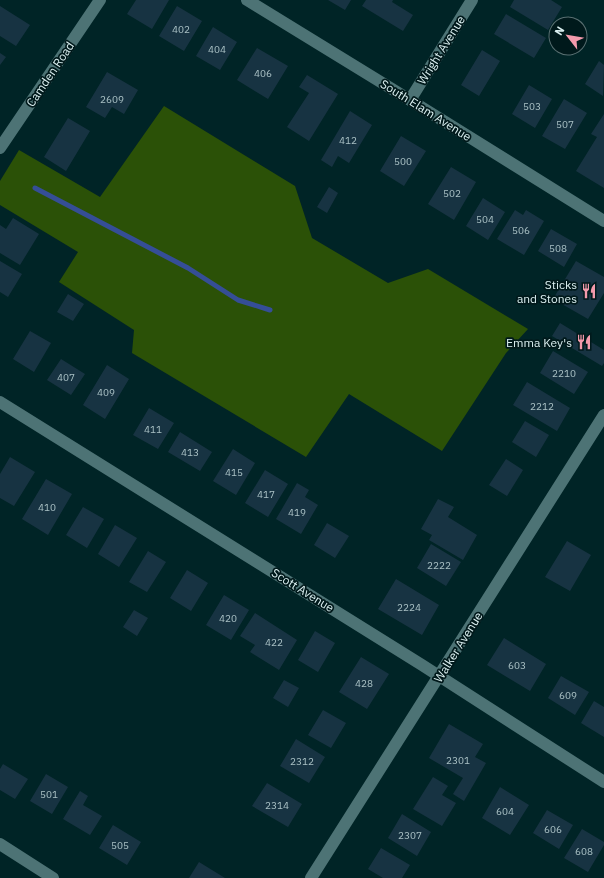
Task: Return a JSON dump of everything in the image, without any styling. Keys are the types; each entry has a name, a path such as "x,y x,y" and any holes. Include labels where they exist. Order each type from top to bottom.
{"street":[{"name":"Camden Road","path":"0,148 100,0"},
{"name":"South Elam Avenue","path":"247,0 604,221"},
{"name":"Wright Avenue","path":"410,100 472,0"},
{"name":"Scott Avenue","path":"0,402 439,676 604,782"},
{"name":"Walker Avenue","path":"311,878 604,415"},
{"path":"2,849 53,878"}],"green space":[{"path":"164,106 295,186 312,238 388,283 428,269 528,329 506,353 442,451 349,394 306,457 132,353 134,330 59,282 78,252 0,205 0,181 19,150 100,197"}],"building":[{"path":"136,0 169,0 152,29 127,14"},
{"path":"328,0 351,0 345,10"},
{"path":"366,0 393,0 392,2 413,15 403,31 362,6"},
{"path":"514,0 551,0 562,7 557,16 548,16 548,30 510,7"},
{"path":"0,6 30,25 16,46 0,36"},
{"path":"177,6 202,21 184,51 159,36"},
{"path":"506,14 546,38 534,58 494,34"},
{"path":"213,27 237,42 220,70 196,56"},
{"path":"257,48 288,66 268,99 237,80"},
{"path":"482,50 500,61 479,96 461,85"},
{"path":"0,53 6,57 0,65"},
{"path":"599,61 604,65 603,96 585,84"},
{"path":"107,72 138,90 124,114 112,107 105,118 86,107"},
{"path":"307,75 338,94 309,141 287,127 309,93 299,87"},
{"path":"529,85 552,99 535,128 512,114"},
{"path":"564,99 587,113 565,149 542,136"},
{"path":"350,111 372,125 349,163 338,156 332,167 321,160"},
{"path":"604,114 604,188 576,171 597,137 591,134"},
{"path":"68,118 90,131 66,171 44,157"},
{"path":"401,136 426,151 404,186 380,171"},
{"path":"451,167 476,182 454,220 428,204"},
{"path":"329,187 338,193 327,213 317,207"},
{"path":"483,198 505,212 488,240 466,226"},
{"path":"515,210 523,215 526,210 544,221 524,255 497,239"},
{"path":"13,218 39,234 20,265 0,253 0,225 6,229"},
{"path":"551,229 577,244 564,267 538,251"},
{"path":"0,261 22,274 8,297 0,292"},
{"path":"576,261 604,277 604,293 588,319 553,299"},
{"path":"68,294 84,304 73,321 57,312"},
{"path":"560,323 604,350 604,363 602,366 552,336"},
{"path":"30,331 51,343 34,372 13,359"},
{"path":"553,351 588,372 574,394 540,373"},
{"path":"61,359 85,374 71,395 47,380"},
{"path":"107,365 129,379 105,419 83,405"},
{"path":"527,382 570,408 557,431 513,405"},
{"path":"149,408 174,423 158,449 133,435"},
{"path":"525,421 549,435 536,457 512,442"},
{"path":"180,432 212,452 200,471 168,452"},
{"path":"233,449 255,463 236,495 213,481"},
{"path":"10,457 35,472 14,506 0,498 0,474"},
{"path":"506,459 523,470 507,496 489,485"},
{"path":"265,470 288,484 268,517 245,503"},
{"path":"46,479 72,494 48,535 22,519"},
{"path":"297,483 309,490 305,497 318,505 301,534 276,519"},
{"path":"438,499 454,507 448,517 477,535 463,560 429,540 432,535 421,529"},
{"path":"83,507 104,519 87,548 66,535"},
{"path":"327,523 349,536 335,558 314,545"},
{"path":"115,525 137,538 119,567 98,554"},
{"path":"567,541 591,555 570,591 545,577"},
{"path":"431,544 461,562 446,586 417,568"},
{"path":"148,551 166,562 147,592 129,582"},
{"path":"187,570 208,583 191,611 170,598"},
{"path":"396,579 439,605 422,635 378,609"},
{"path":"224,595 249,610 231,640 206,625"},
{"path":"134,610 148,618 137,636 123,627"},
{"path":"255,613 297,640 279,670 250,652 255,645 240,636"},
{"path":"315,631 335,643 318,672 298,660"},
{"path":"504,638 546,664 530,691 487,665"},
{"path":"361,657 389,674 367,709 339,692"},
{"path":"561,676 589,692 575,715 548,698"},
{"path":"284,680 299,688 288,707 273,698"},
{"path":"594,701 604,707 604,737 581,723"},
{"path":"323,710 346,723 331,748 308,735"},
{"path":"449,724 483,744 475,757 486,763 464,801 453,794 463,778 429,758"},
{"path":"296,739 325,757 309,783 280,766"},
{"path":"3,764 28,779 15,799 0,790 0,769"},
{"path":"46,774 68,787 52,814 30,801"},
{"path":"433,777 448,786 442,795 456,803 442,826 413,809"},
{"path":"267,783 302,804 288,827 252,806"},
{"path":"500,787 529,805 510,835 482,818"},
{"path":"80,791 88,796 83,805 102,816 90,835 63,819"},
{"path":"547,810 573,825 559,849 533,833"},
{"path":"402,814 431,832 417,856 388,838"},
{"path":"113,825 141,842 127,865 99,848"},
{"path":"582,829 604,842 604,845 588,872 564,858"},
{"path":"381,848 410,865 402,878 383,878 368,869"},
{"path":"199,862 225,878 189,878"}],"waterway":[{"path":"35,188 188,268 238,300 270,310"}],"place":[{"name":"Sticks and Stones","path":"589,291"},
{"name":"Emma Key's","path":"584,342"}]}
